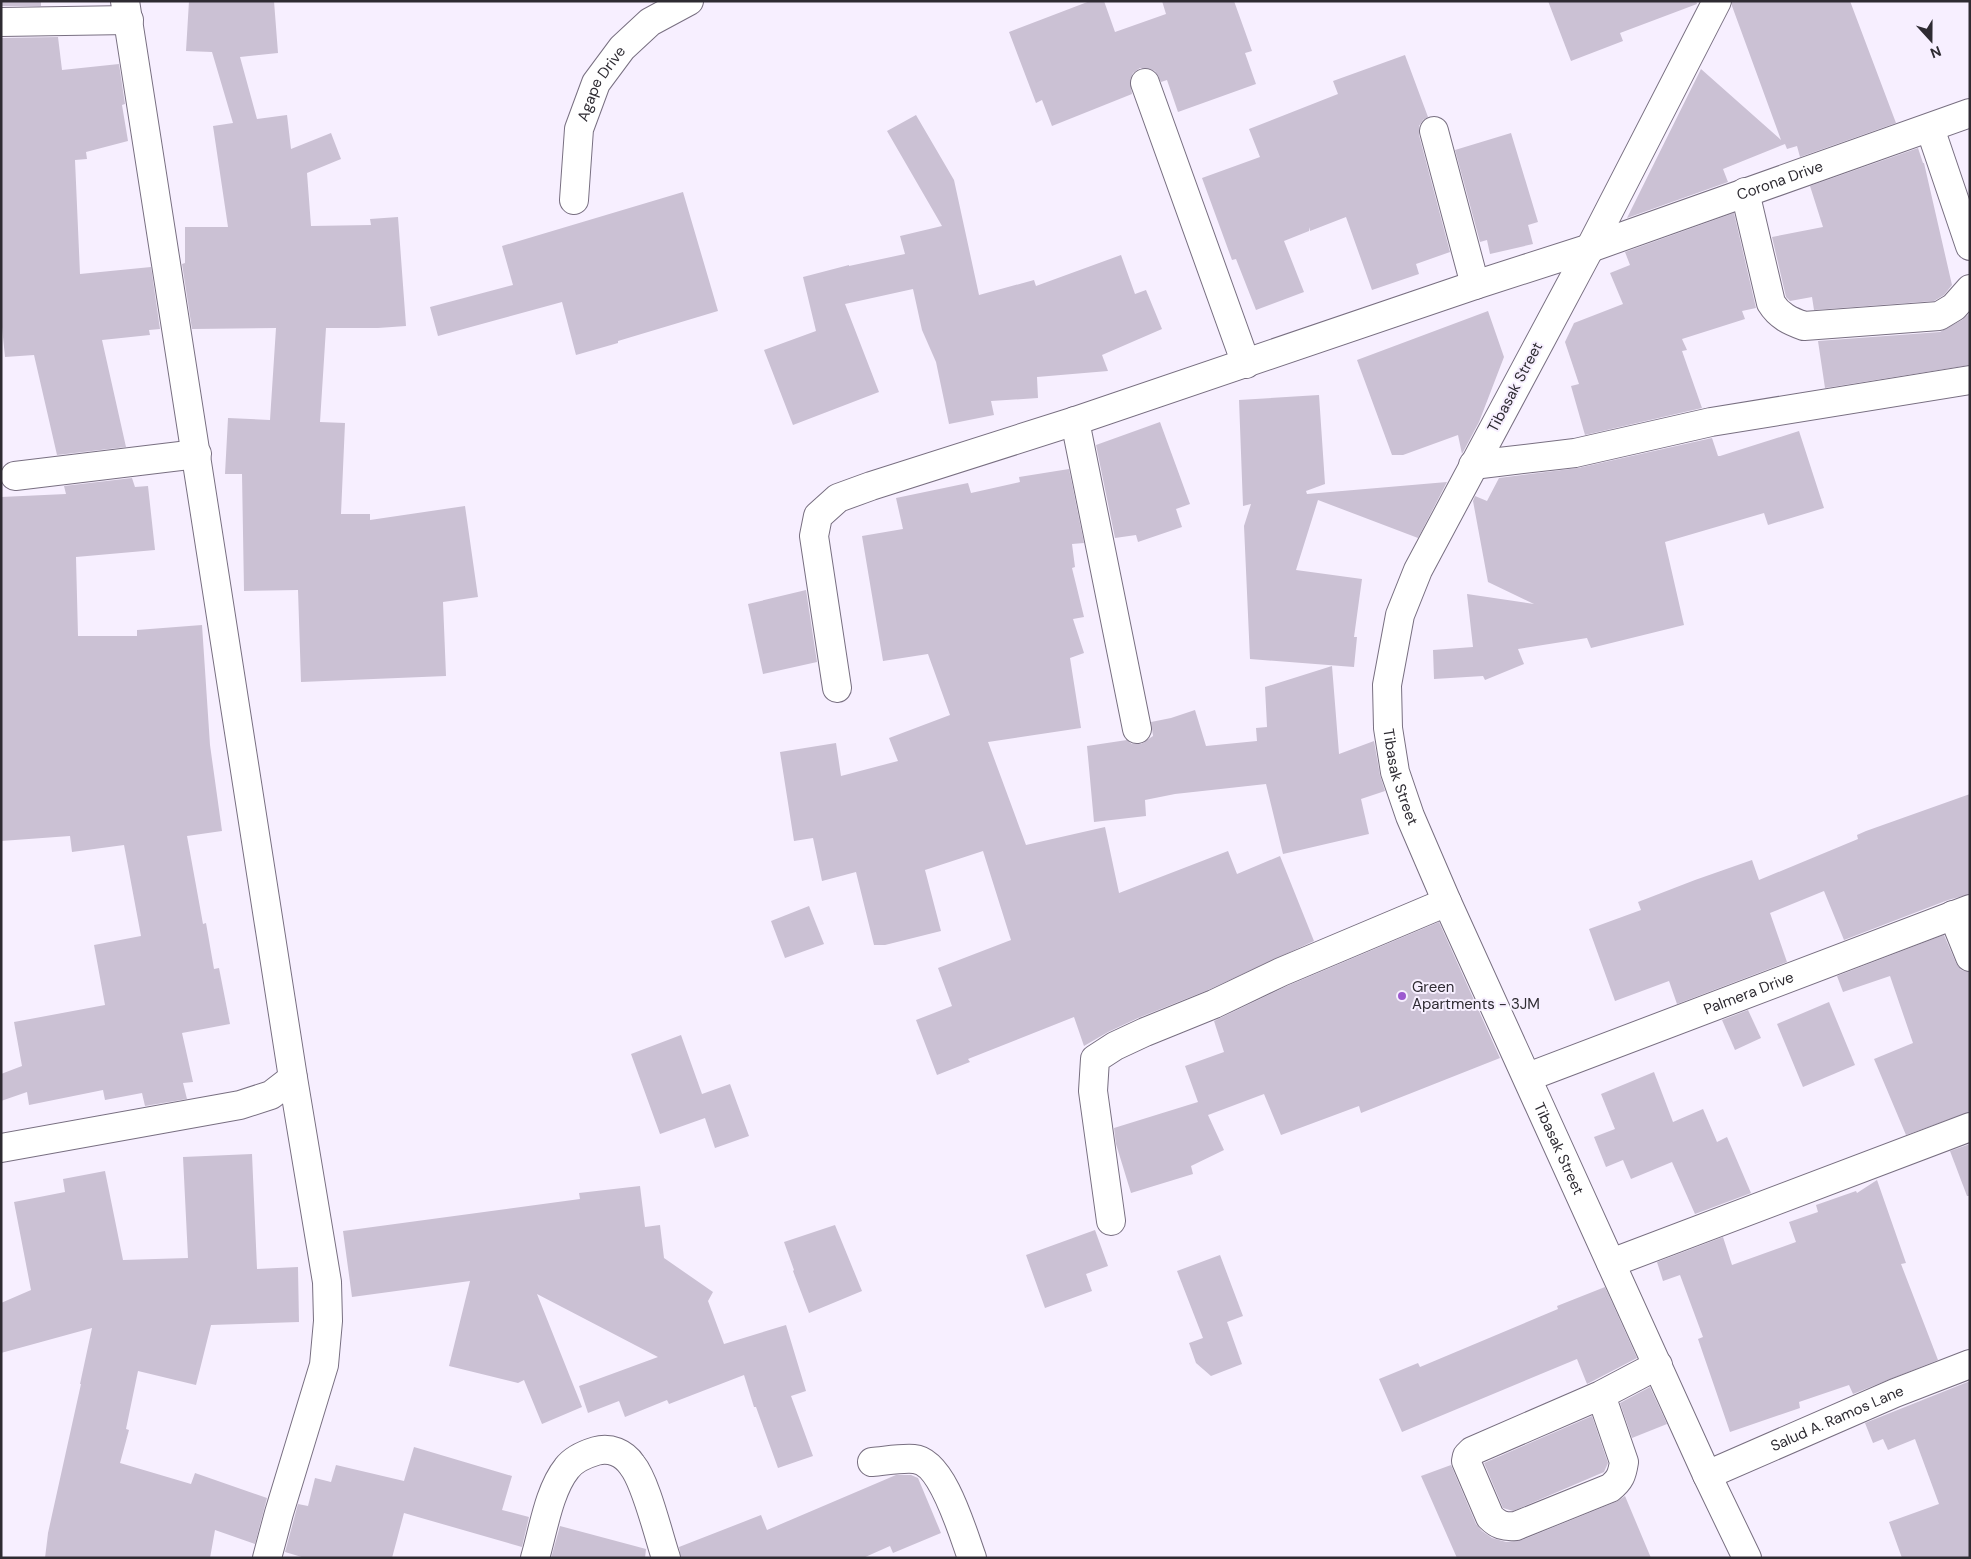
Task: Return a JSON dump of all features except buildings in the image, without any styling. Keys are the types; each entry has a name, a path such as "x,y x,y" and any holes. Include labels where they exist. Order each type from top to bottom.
{"street":[{"name":"Agape Drive","path":"574,200 579,129 596,83 622,48 650,22 689,1"},
{"name":"Tibasak Street","path":"1716,1 1590,248 1414,579 1400,615 1387,685 1388,728 1395,772 1410,816 1447,902 1707,1475 1747,1558"},
{"path":"1,22 127,10 293,1078 327,1282 328,1321 324,1365 267,1558"},
{"path":"1145,83 1246,364"},
{"name":"Corona Drive","path":"837,688 814,536 818,516 838,498 1075,422 1475,285 1590,248 1970,113"},
{"path":"1930,128 1970,246"},
{"path":"1434,131 1475,285"},
{"path":"1745,192 1771,303 1777,312 1789,320 1804,326 1939,316 1954,307 1970,290"},
{"path":"1474,465 1575,452 1711,422 1970,380"},
{"path":"1075,422 1137,730"},
{"path":"15,476 197,454"},
{"path":"1111,1221 1094,1104 1095,1059 1115,1046 1145,1032 1214,1004 1281,972 1447,902"},
{"path":"1961,912 1970,957"},
{"name":"Palmera Drive","path":"1528,1078 1961,912"},
{"path":"1,1148 240,1105 271,1095 293,1078"},
{"path":"1611,1263 1970,1127"},
{"name":"Salud A. Ramos Lane","path":"1707,1475 1895,1393 1970,1364"},
{"path":"1601,1395 1624,1462 1622,1474 1618,1482 1610,1488 1516,1526 1504,1527 1496,1523 1490,1517 1466,1461 1467,1456 1472,1451 1601,1395 1658,1365"},
{"path":"535,1558 555,1490 567,1468 584,1455 602,1449 616,1451 632,1464 642,1483 666,1558"},
{"path":"872,1462 916,1459 932,1469 942,1482 950,1498 972,1558"}],"place":[{"name":"Green Apartments - 3JM","path":"1402,996"}]}
